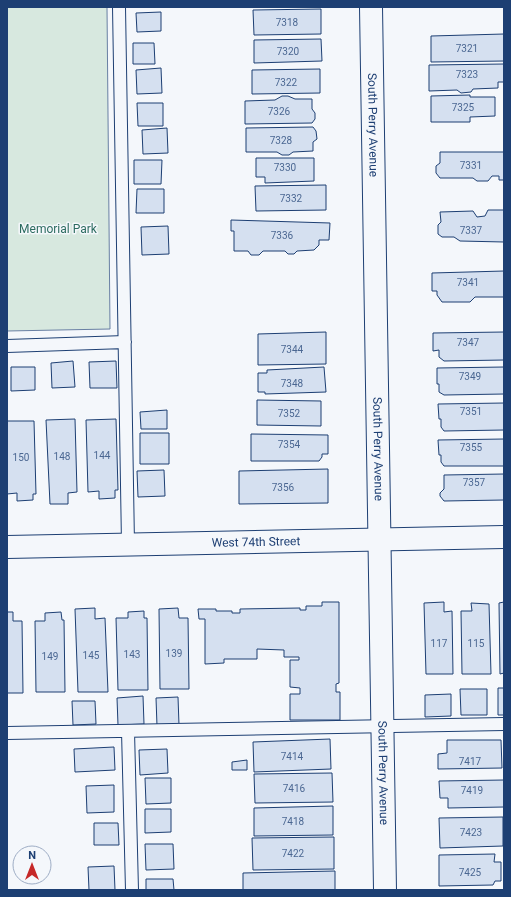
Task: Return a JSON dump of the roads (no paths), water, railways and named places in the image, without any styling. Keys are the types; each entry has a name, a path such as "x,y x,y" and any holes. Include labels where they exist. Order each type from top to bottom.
{"street":[{"name":"South Perry Avenue","path":"371,7 385,890"},
{"name":"West 74th Street","path":"7,547 504,537"}],"lane":[{"path":"119,7 128,544"},
{"path":"7,346 125,342"},
{"path":"7,733 504,724"},
{"path":"128,731 132,890"}],"park label":[{"name":"Memorial Park","path":"58,229"}]}
